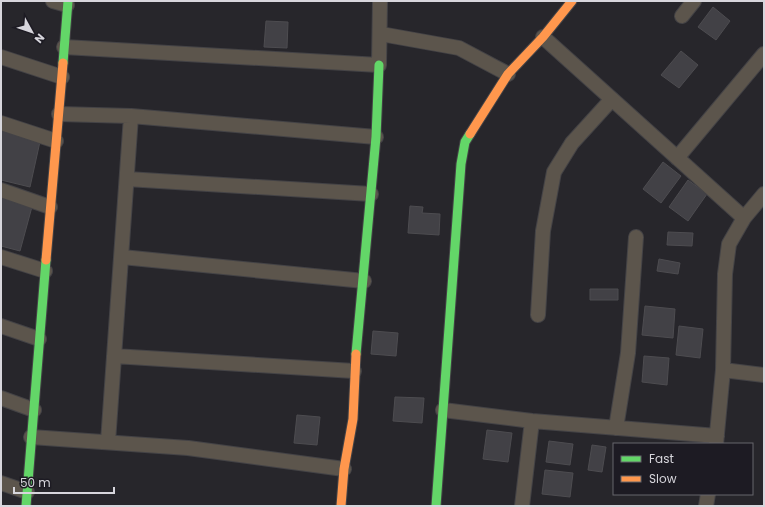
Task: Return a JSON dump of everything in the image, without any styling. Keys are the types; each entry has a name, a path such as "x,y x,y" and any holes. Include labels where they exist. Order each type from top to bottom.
{"street":[{"path":"26,506 68,3 53,1"},
{"path":"341,506 344,469 353,419 354,371 364,281 376,137 381,34 380,1"},
{"path":"682,16 694,1"},
{"path":"436,506 461,164 465,142 508,74 543,37 565,3"},
{"path":"381,34 459,48 508,74"},
{"path":"543,37 744,218"},
{"path":"64,46 379,65"},
{"path":"677,158 764,54"},
{"path":"1,57 62,77"},
{"path":"538,315 543,230 554,172 572,143 612,99"},
{"path":"59,114 132,116 376,137"},
{"path":"108,442 132,116"},
{"path":"1,122 56,140"},
{"path":"127,179 371,194"},
{"path":"1,190 50,207"},
{"path":"443,410 532,421 616,428 716,440 723,370 725,274 728,251 730,244 744,218 764,194"},
{"path":"616,428 628,353 636,237"},
{"path":"122,257 364,281"},
{"path":"1,258 45,271"},
{"path":"1,326 39,339"},
{"path":"114,356 354,371"},
{"path":"723,370 764,375"},
{"path":"1,398 34,410"},
{"path":"522,506 532,421"},
{"path":"32,437 188,448 344,469"},
{"path":"1,484 27,492"},
{"path":"706,506 708,495"}],"building":[{"path":"713,7 730,21 716,40 698,27"},
{"path":"266,21 288,22 287,48 264,47"},
{"path":"681,51 698,65 679,88 661,75"},
{"path":"1,128 41,137 30,187 1,180"},
{"path":"663,162 681,176 661,203 643,189"},
{"path":"688,180 707,194 688,221 669,207"},
{"path":"1,195 33,203 20,251 1,246"},
{"path":"410,206 423,207 422,213 440,214 439,235 408,233"},
{"path":"668,232 693,233 692,246 667,245"},
{"path":"659,259 680,263 678,274 657,271"},
{"path":"590,289 618,289 618,300 590,300"},
{"path":"645,306 675,309 673,338 642,335"},
{"path":"679,326 703,329 700,358 676,355"},
{"path":"373,331 398,333 396,356 371,354"},
{"path":"644,356 669,358 667,385 642,382"},
{"path":"395,397 424,398 422,423 393,421"},
{"path":"297,415 320,417 317,445 294,443"},
{"path":"487,430 512,433 508,462 483,459"},
{"path":"549,441 573,444 570,465 546,462"},
{"path":"592,445 606,447 602,472 588,470"},
{"path":"545,470 573,473 570,497 542,494"}],"traffic: fast":[{"path":"63,63 68,1"},
{"path":"356,354 376,137 379,65"},
{"path":"436,506 461,164 465,142 470,134"},
{"path":"26,506 46,260"}],"traffic: slow":[{"path":"470,134 508,74 543,37 572,1"},
{"path":"46,260 63,63"},
{"path":"341,506 344,469 353,419 356,354"}]}
